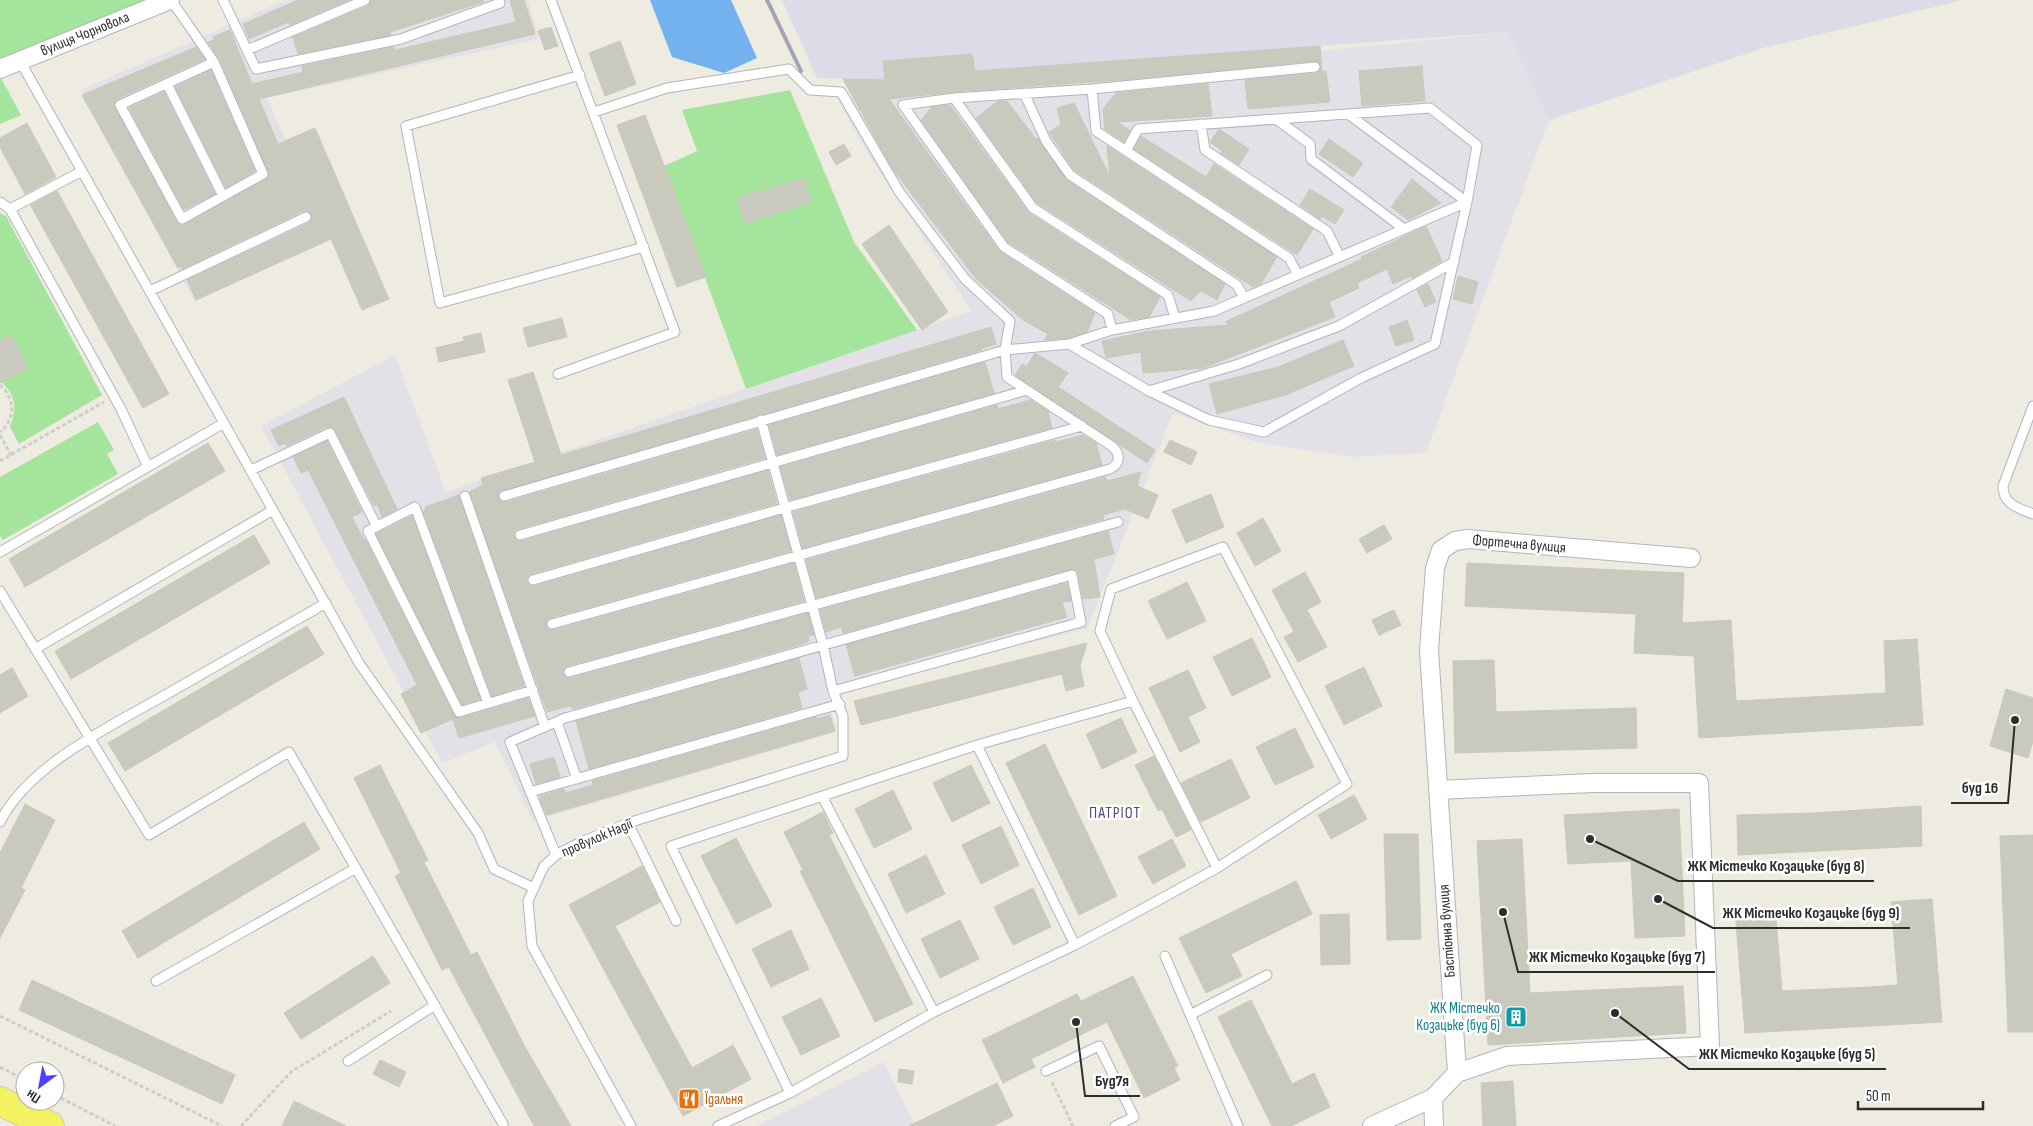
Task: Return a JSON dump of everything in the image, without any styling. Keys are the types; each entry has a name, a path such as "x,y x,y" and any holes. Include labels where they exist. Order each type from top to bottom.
{"main road":[{"path":"0,1101 50,1126"}],"street":[{"name":"вулиця Чорновола","path":"0,69 170,0"},
{"name":"Фортечна вулиця","path":"1438,790 1429,650 1435,568 1441,550 1455,541 1468,540 1691,558"},
{"path":"1372,1126 1433,1098 1457,1073 1507,1056 1710,1046 1699,784 1592,783 1438,790"},
{"name":"Бастіонна вулиця","path":"1438,790 1457,1073"},
{"path":"1433,1098 1434,1126"}],"lane":[{"path":"170,0 214,62 263,174 182,219 120,105 214,62"},
{"path":"223,0 256,69 401,39 500,3 499,0"},
{"path":"246,50 365,0"},
{"path":"551,0 675,332 558,374"},
{"path":"20,61 360,663 478,833 494,869 534,888"},
{"path":"1112,330 1108,314 1004,247 903,104 954,98 1092,89 1315,66"},
{"path":"552,624 798,557 1114,467 1119,459 1116,450 1007,376 1005,350 1010,321 965,279 900,193 841,92 810,90 789,69 667,88 594,112"},
{"path":"580,75 406,126 440,303 644,247"},
{"path":"167,84 223,196"},
{"path":"1092,89 1096,131 1289,258 1298,275"},
{"path":"1024,93 1046,140 1070,176 1238,286 1244,298"},
{"path":"954,98 1033,208 1168,295 1174,318"},
{"path":"1069,344 1149,391 1209,420 1264,432 1361,378 1435,344 1467,202 1477,145 1430,108 1138,129 1126,151"},
{"path":"1348,114 1467,202"},
{"path":"1276,119 1310,144 1312,159 1404,229"},
{"path":"1201,124 1205,150 1327,231 1340,257"},
{"path":"10,209 82,171"},
{"path":"0,202 10,209 114,396 148,467"},
{"path":"504,496 1005,350 1069,344 1112,330 1214,311 1467,202"},
{"path":"150,291 306,217"},
{"path":"1149,391 1239,364 1339,326 1454,262"},
{"path":"520,535 1027,390"},
{"path":"2033,406 2003,486 2004,496 2010,504 2033,514"},
{"path":"530,792 840,704 833,692 823,645 771,463 761,420"},
{"path":"0,552 224,423"},
{"path":"533,580 784,508 1082,426"},
{"path":"250,470 330,433 377,527"},
{"path":"465,496 545,726"},
{"path":"488,703 415,507 368,531 459,712 533,690"},
{"path":"36,649 273,510"},
{"path":"569,672 1118,522"},
{"path":"718,1126 790,1093 934,1012 1075,945 1217,868 1347,784 1223,547 1111,590 1100,631 1217,868"},
{"path":"556,855 510,742 557,722 1072,575 1081,622 833,692"},
{"path":"0,591 149,835 290,752 504,1124 503,1126"},
{"path":"0,822 4,813 22,790 47,767 90,739 326,603"},
{"path":"790,1093 671,846 977,745 1133,701"},
{"name":"провулок Надії","path":"631,1126 532,946 528,901 544,866 556,855 628,823 843,756 843,716 840,704"},
{"path":"557,722 578,779"},
{"path":"977,745 1075,945"},
{"path":"822,796 934,1012"},
{"path":"628,823 676,921"},
{"path":"156,981 356,868"},
{"path":"1165,956 1238,1126"},
{"path":"1190,1015 1267,975"},
{"path":"348,1061 435,1005"},
{"path":"1046,1071 1099,1046 1134,1117 1115,1126"}],"path":[{"path":"0,385 12,402 10,421 0,433 11,455"},
{"path":"0,461 114,396"},
{"path":"241,1126 291,1072 391,1011"},
{"path":"0,1016 222,1126"},
{"path":"0,1067 15,1075"},
{"path":"1046,1071 1073,1126"},
{"path":"65,1101 115,1126"}],"shaded area":[{"path":"286,0 528,0 539,39 267,98 330,240 194,301 81,90"},
{"path":"782,0 1963,0 1763,48 1549,120 1508,32 975,71 972,54 883,61 885,80 817,78"},
{"path":"1509,32 1549,120 1426,453 1352,457 1256,442 1173,413 1087,629 827,691 836,732 533,821 495,742 442,763 261,426 395,355 446,492 972,311 871,159 837,99"},
{"path":"884,1062 915,1126 757,1126"}],"green space":[{"path":"0,0 170,0 0,69"},
{"path":"0,78 21,115 0,124"},
{"path":"790,90 854,242 917,330 746,389 664,166 697,151 682,110"},
{"path":"0,213 6,216 102,395 19,444 10,427 14,414 14,402 9,391 0,381 0,359 10,377 28,368 11,335 0,341"},
{"path":"98,422 114,450 107,454 118,474 3,540 0,536 0,477"}],"water":[{"path":"650,0 731,0 757,58 724,73 672,57"}],"building":[{"path":"298,0 349,0 290,25 289,22 249,39 243,24"},
{"path":"371,0 483,0 483,2 390,32 391,35 298,54 293,37 367,6"},
{"path":"510,0 524,0 535,34 259,99 278,144 315,128 389,299 362,310 331,239 196,300 187,280 309,223 312,218 311,214 303,211 182,269 180,266 178,268 82,95 196,47 205,59 117,99 114,104 177,222 182,225 266,179 269,175 220,60 208,42 214,40 213,37 230,30 252,84 303,72 302,66 394,47 395,50 516,22"},
{"path":"551,27 558,46 545,50 538,31"},
{"path":"620,41 636,84 605,96 589,53"},
{"path":"1320,46 1322,72 1326,71 1330,102 1248,109 1245,80 1316,73 1320,70 1321,66 1318,62 1314,61 1134,79 954,92 889,99 999,251 1095,313 1087,332 1068,338 1044,340 1048,334 1023,320 976,279 892,168 843,79 885,80 883,61 972,54 975,71"},
{"path":"1422,66 1425,101 1362,106 1359,71"},
{"path":"211,70 255,171 226,188 175,87"},
{"path":"1208,84 1212,116 1117,122 1130,130 1124,142 1105,129 1103,109 1116,93"},
{"path":"164,92 215,194 184,210 129,108"},
{"path":"998,101 1007,101 1036,139 1038,138 1067,180 1225,284 1217,300 1201,291 1191,301 1037,203 976,118"},
{"path":"1074,103 1110,177 1107,146 1277,257 1261,284 1253,287 1074,170 1049,132 1061,125 1057,108"},
{"path":"950,105 1029,213 1160,297 1149,317 1131,320 1008,242 921,120 932,107"},
{"path":"645,115 706,277 677,287 617,125"},
{"path":"27,123 56,177 25,194 0,147 0,138"},
{"path":"1219,129 1249,149 1239,165 1221,153 1222,151 1210,142"},
{"path":"1141,136 1206,177 1214,164 1313,229 1297,255 1134,149"},
{"path":"1329,139 1363,163 1353,177 1319,154"},
{"path":"844,144 851,156 836,165 829,152"},
{"path":"804,178 811,202 745,223 737,198"},
{"path":"1412,179 1441,203 1408,220 1391,207"},
{"path":"1310,189 1344,210 1335,224 1322,216 1320,219 1300,205"},
{"path":"57,191 169,394 143,408 32,208 31,205"},
{"path":"889,225 948,312 922,330 862,244"},
{"path":"1426,226 1442,261 1412,278 1411,276 1393,284 1387,269 1357,283 1359,288 1329,302 1335,317 1203,368 1143,373 1141,352 1106,358 1102,341 1149,331 1229,325 1225,322 1362,259 1361,257"},
{"path":"1458,276 1478,282 1472,304 1453,299"},
{"path":"1428,284 1436,302 1425,307 1417,290"},
{"path":"562,318 567,337 528,347 523,328"},
{"path":"1407,320 1414,340 1396,346 1389,327"},
{"path":"991,327 996,344 982,350 500,491 498,498 502,502 506,502 757,429 765,458 518,529 515,531 514,536 516,540 522,541 768,470 777,503 531,574 528,576 527,581 529,585 535,586 781,515 791,551 550,618 547,620 546,625 548,629 554,630 794,563 804,601 567,666 564,668 563,673 565,677 571,678 808,613 814,635 808,636 809,641 796,646 573,709 571,706 547,712 469,492 483,485 481,478 535,462 508,380 533,372 561,455"},
{"path":"481,333 485,352 439,362 436,348 464,341 463,337"},
{"path":"11,335 28,368 0,383 0,341"},
{"path":"1343,340 1354,366 1285,395 1217,414 1209,384 1278,367"},
{"path":"1035,353 1068,373 1058,387 1155,450 1147,463 1015,375 1022,364 1027,366"},
{"path":"985,362 994,393 777,455 769,425"},
{"path":"344,397 397,509 382,517 377,504 374,506 334,428 327,427 287,446 285,443 279,446 271,430"},
{"path":"1030,400 1048,411 1052,428 790,500 780,467 997,405 998,409"},
{"path":"1083,435 1096,443 1102,465 803,548 793,512 1056,440 1056,442"},
{"path":"1170,440 1197,452 1191,465 1164,452"},
{"path":"327,441 362,512 352,517 454,715 461,718 528,698 535,716 459,738 453,719 421,733 401,694 417,685 308,470 301,473 293,457"},
{"path":"208,443 225,471 25,587 9,559"},
{"path":"1141,472 1137,486 1158,495 1148,519 1125,509 1103,515 1104,519 816,598 806,560 1105,477 1107,481"},
{"path":"1211,494 1224,527 1186,543 1172,510"},
{"path":"459,495 524,686 492,696 423,511 426,509 425,507"},
{"path":"412,516 480,699 462,705 376,534"},
{"path":"1263,518 1281,551 1255,566 1237,533"},
{"path":"1384,525 1392,539 1367,553 1359,539"},
{"path":"1108,531 1114,554 1094,559 1100,597 1083,599 1078,573 1076,570 1071,569 843,633 841,627 826,632 820,610"},
{"path":"254,535 270,563 71,679 55,651"},
{"path":"1467,563 1684,573 1682,623 1731,620 1736,701 1886,693 1884,641 1917,639 1923,725 1699,738 1694,656 1634,653 1636,614 1465,606"},
{"path":"1305,572 1321,602 1307,610 1327,647 1298,662 1284,637 1294,632 1272,590"},
{"path":"1187,582 1206,621 1167,639 1148,601"},
{"path":"1067,583 1071,601 1062,602 1067,617 855,676 846,645"},
{"path":"1394,610 1401,625 1379,635 1372,620"},
{"path":"307,626 324,654 125,771 108,743"},
{"path":"1252,638 1271,677 1232,696 1213,657"},
{"path":"1087,643 1080,666 1084,686 1066,691 1062,674 861,725 854,701"},
{"path":"799,658 807,689 798,692 802,708 589,769 576,721"},
{"path":"1494,660 1496,712 1636,708 1637,748 1455,753 1453,661"},
{"path":"1364,667 1382,706 1344,725 1325,686"},
{"path":"12,668 28,696 0,713 0,675"},
{"path":"1188,670 1206,708 1188,717 1200,742 1180,752 1149,688"},
{"path":"2006,689 2033,698 2033,741 2028,758 1990,746"},
{"path":"830,715 835,731 547,815 540,800 540,796 564,789 565,793 593,785 592,781 816,717 817,719"},
{"path":"1121,718 1137,752 1102,769 1086,734"},
{"path":"1295,728 1314,767 1275,785 1256,747"},
{"path":"1045,744 1117,896 1079,915 1006,763"},
{"path":"1154,756 1191,830 1176,837 1162,809 1158,811 1135,765"},
{"path":"554,757 560,777 536,784 530,764"},
{"path":"1231,759 1250,798 1201,822 1181,783"},
{"path":"380,765 428,860 424,862 471,955 477,952 525,1047 571,1126 534,1126 449,967 442,970 395,876 401,873 354,778"},
{"path":"971,765 990,803 952,822 933,783"},
{"path":"893,790 912,829 874,848 855,809"},
{"path":"1354,795 1367,819 1331,839 1318,815"},
{"path":"25,804 55,820 21,888 25,890 0,938 0,853"},
{"path":"1921,806 1922,846 1738,855 1737,815 1815,813"},
{"path":"1679,809 1685,936 1635,938 1631,861 1568,864 1564,815"},
{"path":"823,812 833,833 829,835 913,1004 875,1022 800,871 803,870 784,832"},
{"path":"304,822 320,849 138,958 122,931"},
{"path":"1001,826 1019,865 981,884 962,845"},
{"path":"1384,834 1418,834 1421,939 1387,940"},
{"path":"2033,835 2033,1032 2008,1032 2000,836"},
{"path":"736,838 772,906 736,924 701,856"},
{"path":"1172,839 1186,866 1153,884 1138,857"},
{"path":"1522,839 1530,993 1683,986 1686,1033 1488,1045 1477,841"},
{"path":"926,855 945,894 906,913 888,874"},
{"path":"642,866 660,902 615,926 692,1068 733,1045 751,1079 683,1116 569,905"},
{"path":"1296,881 1312,914 1231,954 1242,976 1206,993 1179,938"},
{"path":"1033,888 1051,927 1013,945 994,907"},
{"path":"1932,899 1942,1022 1745,1033 1735,911 1775,908 1782,991 1870,987 1898,985 1891,902"},
{"path":"1349,914 1350,964 1321,965 1320,915"},
{"path":"960,920 979,959 940,978 921,939"},
{"path":"791,930 809,969 771,987 752,949"},
{"path":"373,956 390,983 301,1039 284,1013"},
{"path":"1133,976 1178,1066 1174,1068 1180,1080 1144,1098 1107,1022 1031,1059 1035,1067 1003,1083 982,1040 1077,994 1081,1001"},
{"path":"32,980 235,1075 222,1104 19,1010"},
{"path":"821,998 840,1036 801,1055 782,1017"},
{"path":"1251,1000 1292,1084 1314,1073 1330,1107 1291,1126 1272,1126 1218,1017"},
{"path":"380,1060 406,1072 399,1087 373,1074"},
{"path":"899,1069 914,1071 912,1084 898,1082"},
{"path":"1513,1081 1516,1126 1483,1126 1481,1083"},
{"path":"997,1083 1013,1116 993,1126 909,1126"},
{"path":"294,1101 346,1126 282,1126"}],"railway":[{"path":"767,0 801,71"}],"place":[{"name":"буд 16","path":"2015,720"},
{"name":"ЖК Містечко Козацьке (буд 8)","path":"1590,839"},
{"name":"ЖК Містечко Козацьке (буд 9)","path":"1658,899"},
{"name":"ЖК Містечко Козацьке (буд 7)","path":"1503,912"},
{"name":"ЖК Містечко Козацьке (буд 5)","path":"1615,1013"},
{"name":"ЖК Містечко Козацьке (буд 6)","path":"1516,1017"},
{"name":"Буд7я","path":"1076,1022"},
{"name":"Їдальня","path":"689,1099"}],"district":[{"name":"ПАТРІОТ","path":"1115,813"}]}
